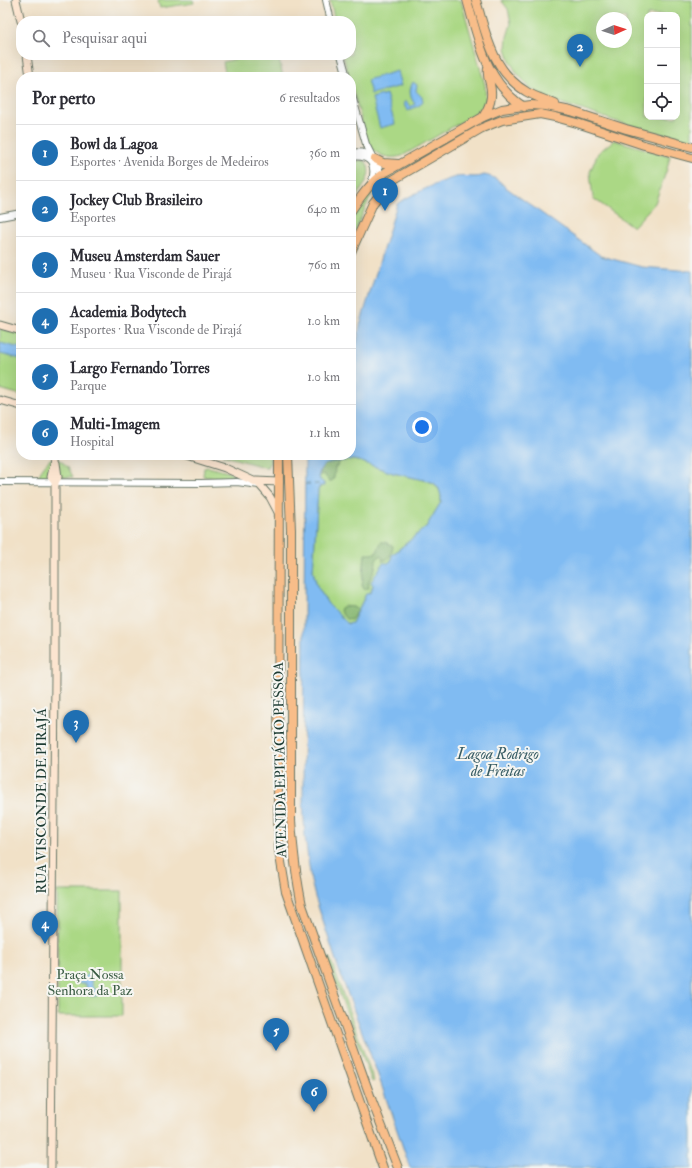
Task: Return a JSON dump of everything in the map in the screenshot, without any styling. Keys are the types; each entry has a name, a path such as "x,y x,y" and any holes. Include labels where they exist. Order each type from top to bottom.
{"highway":[{"path":"467,0 488,67 504,91 523,106 540,114 570,121 644,145 692,158"},
{"path":"476,0 490,49 498,64 505,74 525,91 570,110 626,129 692,147"},
{"path":"483,117 491,102 488,67"},
{"path":"356,204 371,184 380,176 483,117 502,109 523,106 538,105 570,110"},
{"path":"373,203 391,181 482,128 502,120 540,114"},
{"path":"373,157 386,164 400,164"},
{"path":"356,241 373,203 379,185 380,176"},
{"name":"AVENIDA EPITÁCIO PESSOA","path":"279,460 279,850 286,892 309,962 383,1168"},
{"name":"AVENIDA EPITÁCIO PESSOA","path":"288,460 291,530 290,786 293,853 296,881 302,905 324,968 398,1168"},
{"path":"279,482 289,475"},
{"path":"278,796 281,802 286,802 288,800 290,786"},
{"path":"278,820 280,809 284,807 288,809 291,820"},
{"path":"309,962 316,961 320,956"},
{"path":"315,979 316,967 320,966 324,968"},
{"path":"361,1107 370,1107 372,1101"}],"main road":[{"path":"16,0 20,16"},
{"path":"28,60 29,72"},
{"path":"0,325 16,329"},
{"path":"0,400 16,405"},
{"name":"RUA VISCONDE DE PIRAJÁ","path":"52,1168 55,482 58,477 55,460"},
{"path":"199,460 240,474 261,485 279,514"},
{"path":"254,481 279,482"}],"street":[{"path":"326,0 330,16"},
{"path":"342,60 346,72"},
{"path":"356,109 366,144 378,165 380,176"},
{"path":"356,153 362,152 373,157"},
{"path":"356,157 363,156 369,160 373,171 371,184"},
{"path":"0,217 16,214"},
{"path":"236,482 240,478 240,474"},
{"path":"0,482 236,482 261,485"}],"green space":[{"path":"193,0 194,3 160,8 158,1"},
{"path":"330,0 461,0 485,85 486,104 482,110 402,156 387,157 375,152 368,145 356,101 356,72 348,72 344,60 356,60 356,16 334,16"},
{"path":"501,0 692,0 692,142 615,121 549,99 530,88 516,72 510,61 506,48 507,37 511,24 508,9"},
{"path":"232,60 279,60 282,72 225,72 223,62"},
{"path":"614,140 670,156 655,203 633,227 593,198 590,172 598,153"},
{"path":"362,160 366,162 369,173 365,184 356,197 356,161"},
{"path":"369,192 371,195 356,229 356,211"},
{"path":"0,329 16,332 16,394 0,389"},
{"path":"49,460 60,460 68,467 73,477 38,477 43,467"},
{"path":"240,460 270,460 267,467"},
{"path":"353,460 393,473 434,483 440,491 441,502 426,527 392,555 391,561 373,585 371,592 366,594 352,623 348,624 328,604 317,586 313,571 318,490 324,483 320,481 319,476 334,462"},
{"path":"328,462 340,462 335,467 334,478 332,481 329,481 324,474 319,476 322,467"},
{"path":"208,467 228,472 234,475 234,477 205,477 203,476 204,468"},
{"path":"381,542 386,542 393,546 391,554 389,558 385,560 382,561 383,558 380,556 377,559 376,566 370,578 369,588 365,590 362,586 365,554 377,552"},
{"path":"344,606 353,607 358,610 351,620 346,619 340,611"},
{"name":"Praça Nossa Senhora da Paz","path":"57,891 122,891 122,1016 58,1016"},
{"path":"330,958 374,1081 372,1082 327,959"}],"water":[{"path":"397,71 401,86 371,94 367,80"},
{"path":"413,82 417,85 416,91 422,97 423,101 420,105 408,111 404,102 407,102 410,107 415,104 410,93"},
{"path":"386,94 395,124 380,128 372,98"},
{"name":"Lagoa Rodrigo de Freitas","path":"484,175 498,180 504,186 601,256 642,267 692,271 692,1168 410,1168 378,1075 340,973 311,881 305,837 303,799 305,460 353,460 356,460 356,345 360,325 397,204 417,193 450,179 456,177 474,177","holes":["353,460 393,473 434,483 439,489 441,502 426,527 392,555 391,561 388,563 383,563 371,582 373,585 371,592 366,594 352,623 348,624 328,604 317,586 313,571 318,490 320,486 324,486 324,483 320,480 319,473 324,465 329,463"]},
{"path":"0,343 16,347 16,358 0,354"},
{"path":"88,974 91,976 91,984 93,988 100,992 97,996 90,996 87,992 86,984 80,984 77,982 78,977 83,979"}],"ferry route":[{"path":"305,484 324,484"}],"place":[{"name":"Jockey Club Brasileiro","path":"580,67"},
{"name":"Bowl da Lagoa","path":"385,211"},
{"name":"Museu Amsterdam Sauer","path":"76,743"},
{"name":"Academia Bodytech","path":"45,944"},
{"name":"Largo Fernando Torres","path":"276,1051"},
{"name":"Multi-Imagem","path":"314,1112"}]}
